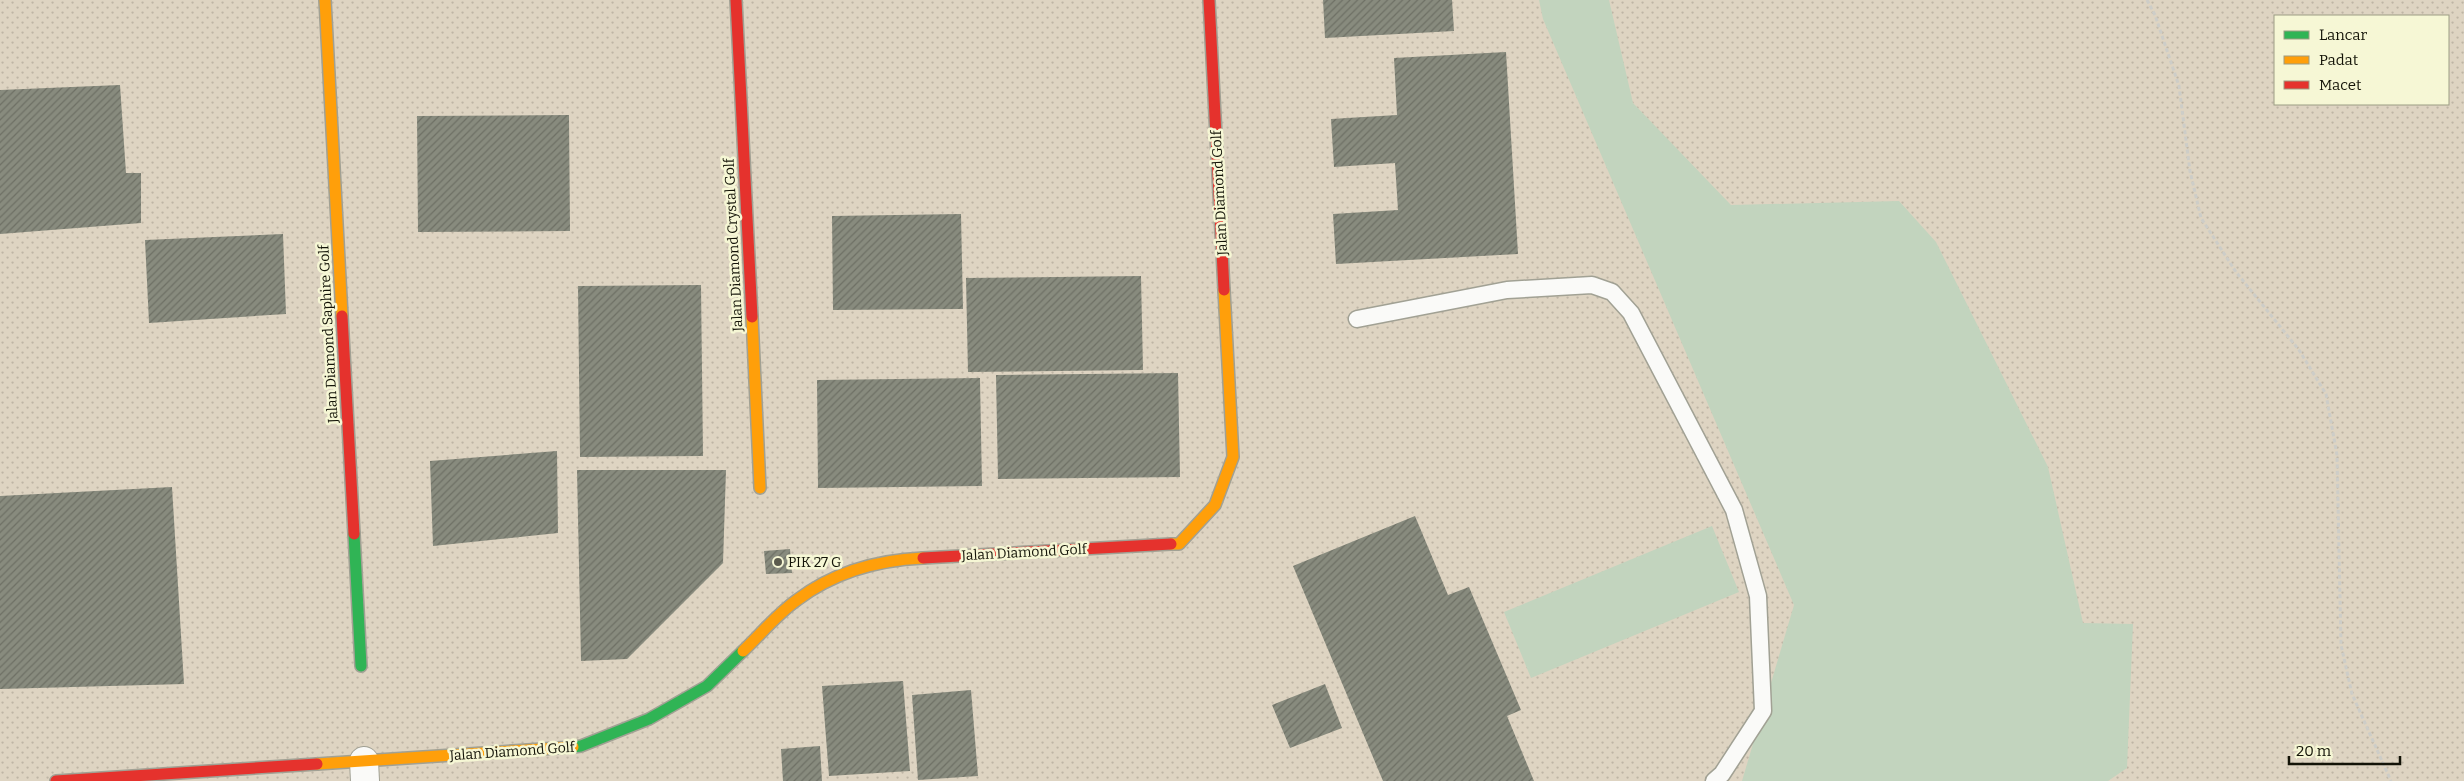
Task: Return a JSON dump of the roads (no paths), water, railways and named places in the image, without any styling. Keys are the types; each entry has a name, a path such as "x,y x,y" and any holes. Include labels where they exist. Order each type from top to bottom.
{"street":[{"name":"Jalan Diamond Saphire Golf","path":"325,0 361,666"},
{"name":"Jalan Diamond Crystal Golf","path":"736,0 760,488"},
{"name":"Jalan Diamond Golf","path":"56,781 365,771 581,746 649,719 707,686 796,600 841,573 899,559 1179,544 1215,505 1233,457 1209,0"}],"lane":[{"path":"1357,319 1507,290 1592,285 1612,292 1631,313 1734,510 1758,596 1763,711 1722,774 1714,781"}],"place":[{"name":"PIK 27 G","path":"778,562"}]}
